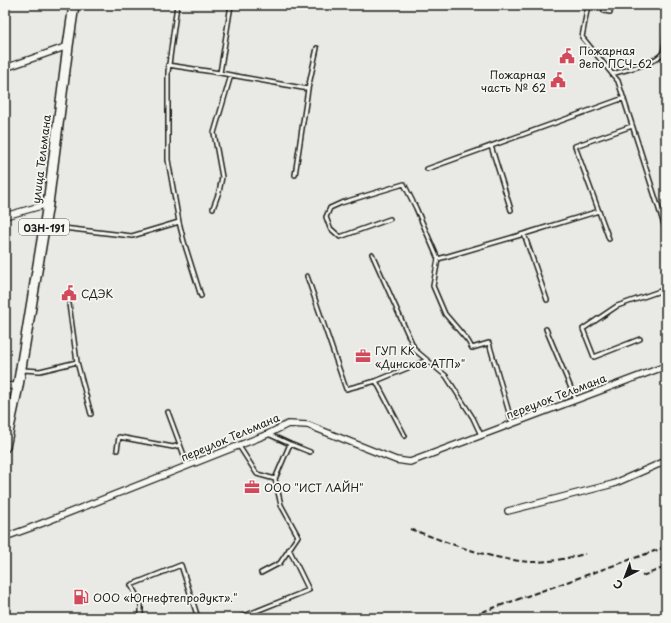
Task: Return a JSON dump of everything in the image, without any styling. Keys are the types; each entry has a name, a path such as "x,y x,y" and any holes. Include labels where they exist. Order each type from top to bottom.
{"main road":[{"name":"улица Тельмана","path":"5,447 18,386 48,204 74,5"}],"street":[{"path":"5,68 68,46"},
{"path":"5,216 48,204"},
{"name":"переулок Тельмана","path":"5,537 239,446 288,424 308,425 396,460 410,462 666,366"},
{"path":"5,386 18,386"},
{"path":"508,511 613,484 666,461"}],"lane":[{"path":"177,5 168,65 168,160 179,222 201,296"},
{"path":"220,73 231,5"},
{"path":"588,5 582,37 618,81 666,231"},
{"path":"604,5 604,10 610,12"},
{"path":"612,74 649,63 659,57 664,51 666,33"},
{"path":"295,175 308,89 317,48"},
{"path":"168,65 308,89"},
{"path":"213,208 219,192 222,177 214,133 231,75"},
{"path":"427,169 624,98"},
{"path":"609,239 575,146 632,126"},
{"path":"491,146 512,210"},
{"path":"390,219 340,237 330,228 326,217 330,208 336,205 404,184 438,259 433,286 445,314 468,340 472,348 489,342 512,424"},
{"path":"438,259 599,210"},
{"path":"44,226 132,236 179,222"},
{"path":"524,234 548,300"},
{"path":"372,254 415,350 446,376 473,418 481,435"},
{"path":"307,276 346,389 376,381 427,360"},
{"path":"640,339 594,357 583,329 617,306 666,289"},
{"path":"69,304 77,362 90,414"},
{"path":"546,329 576,400"},
{"path":"21,369 40,372 77,362"},
{"path":"376,381 405,436"},
{"path":"168,412 188,466"},
{"path":"268,434 310,452"},
{"path":"117,450 119,437 173,447 180,445"},
{"path":"261,573 280,563 298,536 281,505 275,480 290,444"},
{"path":"239,446 257,474 275,480"},
{"path":"240,618 309,590 289,550"},
{"path":"138,618 141,614 141,604 131,585 181,565 198,618"}],"railway":[{"path":"410,529 470,550 517,561 546,561 585,554"},
{"path":"465,618 666,547"},
{"path":"642,576 666,567"}],"place":[{"name":"Пожарная депо ПСЧ-62","path":"567,56"},
{"name":"Пожарная часть № 62","path":"558,80"},
{"name":"СДЭК","path":"69,293"},
{"name":"ГУП КК «Динское АТП»\"","path":"363,356"},
{"name":"ООО \"ИСТ ЛАЙН\"","path":"252,487"},
{"name":"ООО «Югнефтепродукт».\"","path":"81,597"}]}
